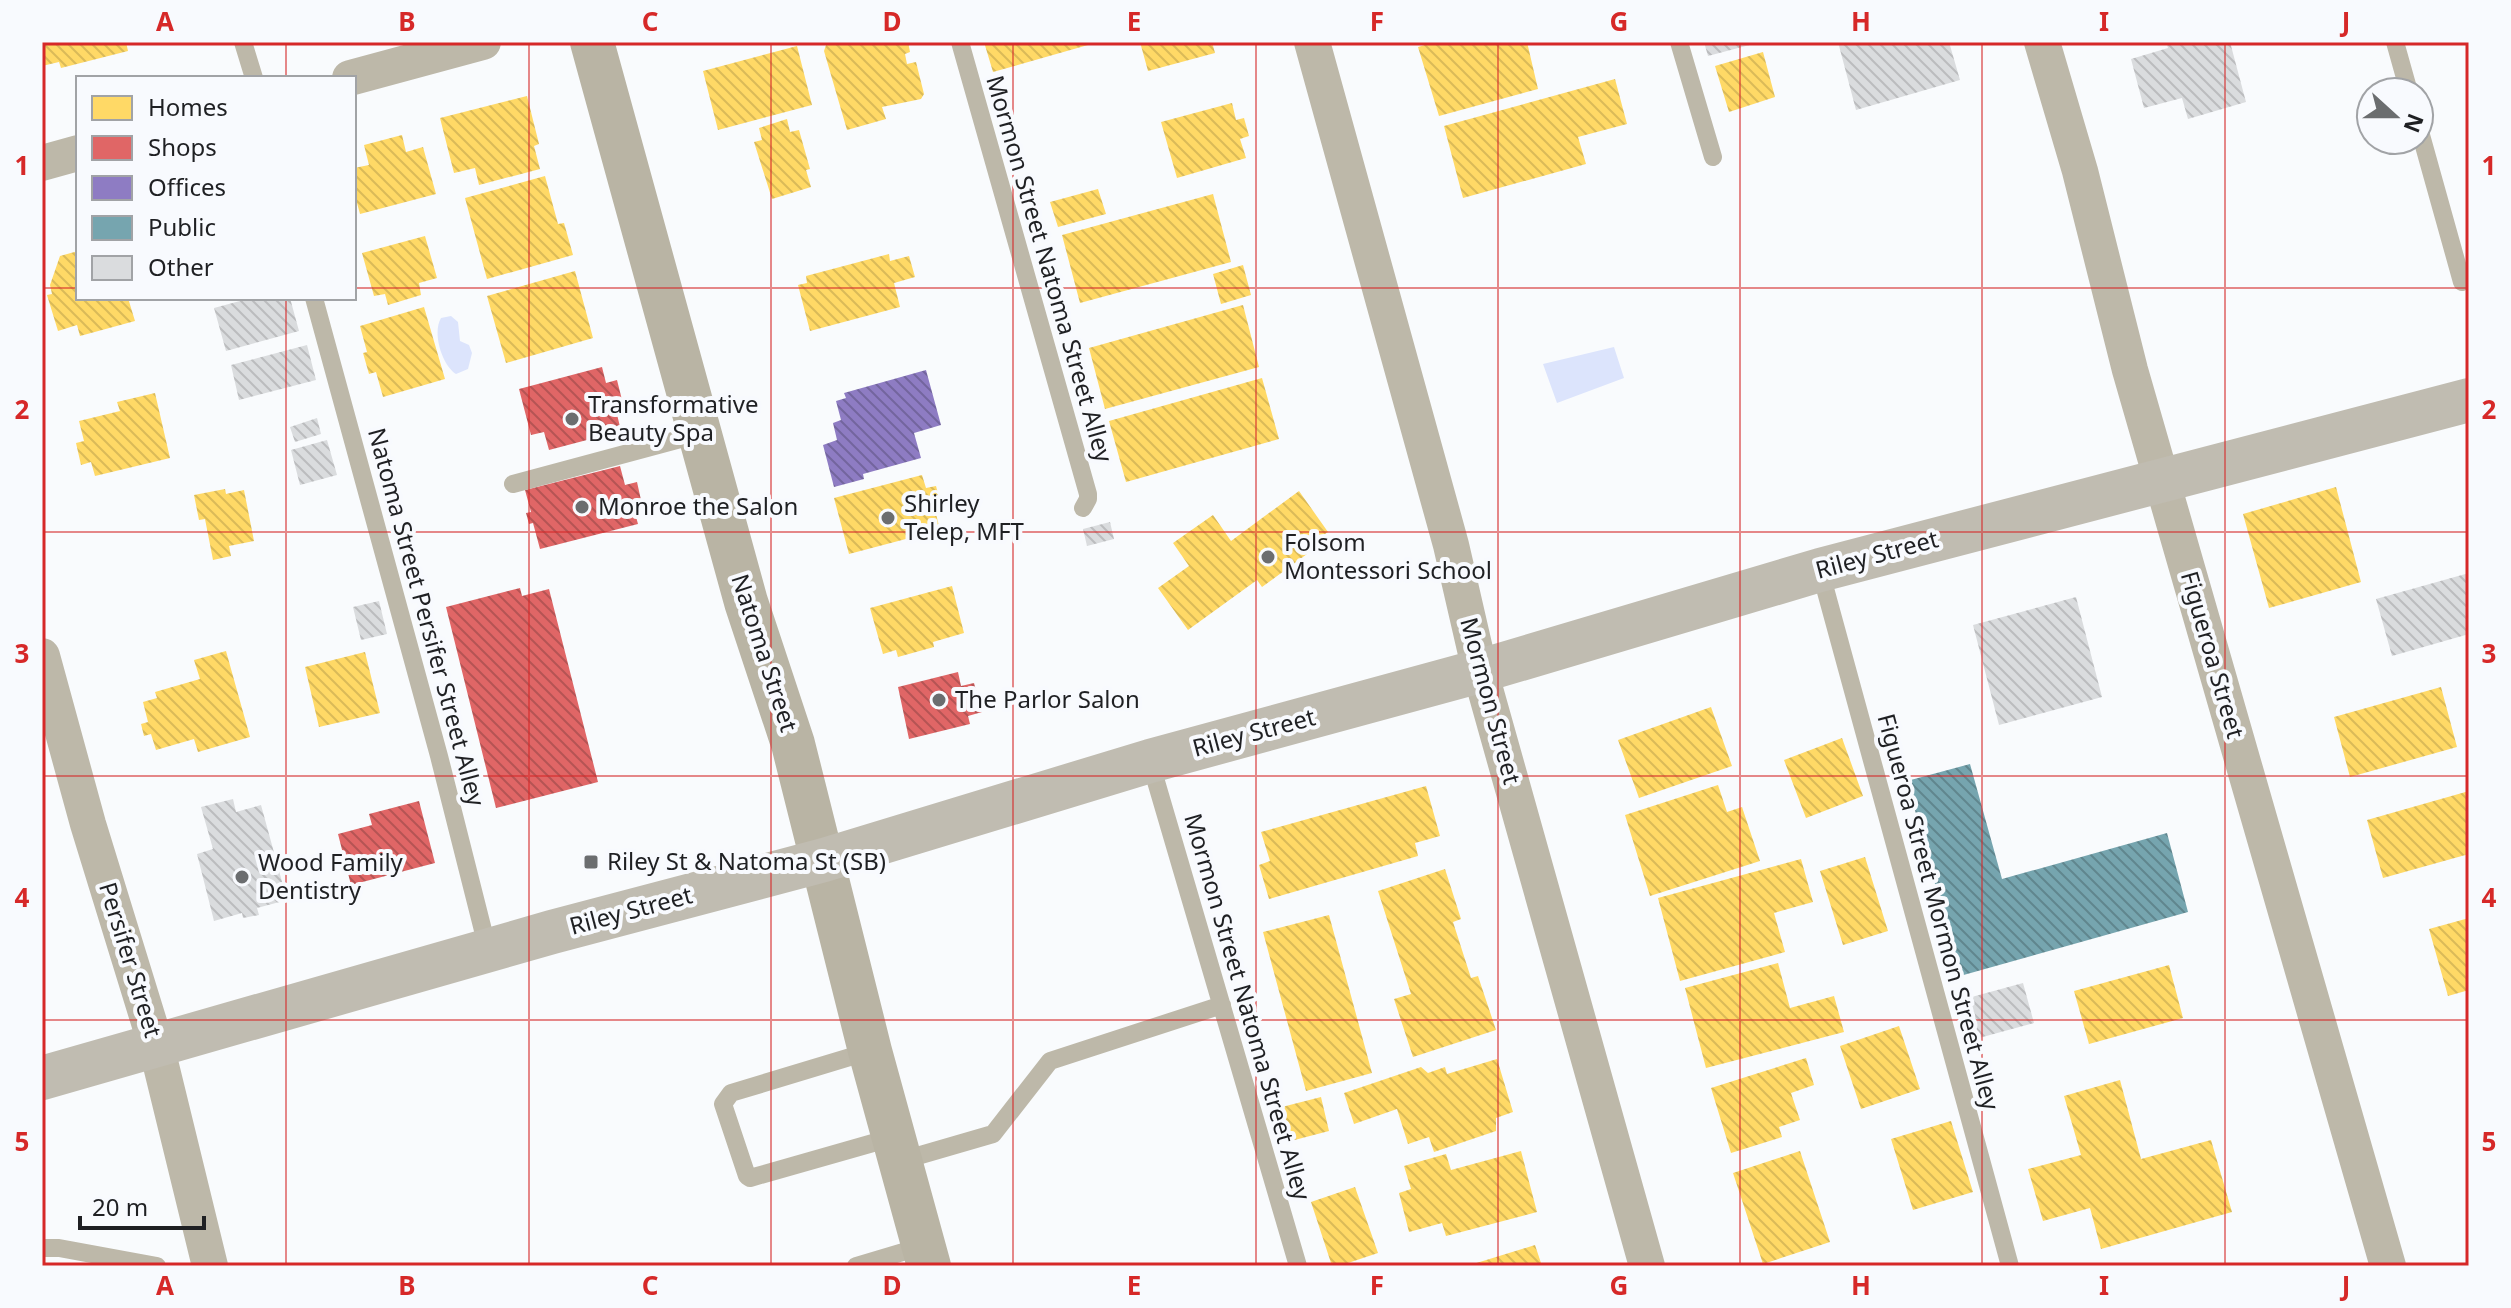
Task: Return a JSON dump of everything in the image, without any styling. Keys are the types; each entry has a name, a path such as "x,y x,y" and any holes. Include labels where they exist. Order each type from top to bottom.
{"main road":[{"name":"Riley Street","path":"42,1078 488,950 824,860 1150,761 1480,671 1820,570 2469,400"}],"street":[{"path":"356,76 483,42"},
{"name":"Natoma Street","path":"592,42 750,615 793,744 870,1051 926,1256"},
{"name":"Mormon Street","path":"1312,42 1451,545 1480,671 1647,1266"},
{"name":"Figueroa Street","path":"2042,42 2080,171 2130,370 2388,1266"},
{"path":"42,163 76,154"},
{"name":"Persifer Street","path":"42,656 88,824 156,1045 210,1266"}],"lane":[{"path":"243,42 253,76"},
{"name":"Mormon Street Natoma Street Alley","path":"960,42 1088,494 1087,504 1083,508"},
{"path":"1679,42 1713,157"},
{"path":"2395,42 2405,76"},
{"path":"2427,156 2462,282"},
{"name":"Natoma Street Persifer Street Alley","path":"315,300 439,756 488,950"},
{"path":"513,484 699,434"},
{"name":"Figueroa Street Mormon Street Alley","path":"1820,570 2010,1266"},
{"name":"Mormon Street Natoma Street Alley","path":"1150,761 1298,1266"},
{"path":"870,1051 731,1093 723,1104 747,1176 750,1178 993,1134 1050,1061 1222,1005"},
{"path":"42,1248 59,1248 157,1266"},
{"path":"856,1266 926,1256"}],"water":[{"path":"451,316 458,322 460,341 469,345 472,353 468,369 456,374 446,364 438,340 441,318"},
{"path":"1614,347 1624,378 1557,403 1543,364"}],"building: Homes":[{"path":"42,42 126,42 128,51 61,68 59,62 42,66"},
{"path":"827,42 908,42 910,52 905,54 907,64 916,62 924,94 921,99 882,107 886,119 847,130 824,51"},
{"path":"984,42 1095,42 1095,43 993,72"},
{"path":"1140,42 1212,42 1215,53 1148,71"},
{"path":"1435,42 1527,42 1538,89 1439,116 1418,47"},
{"path":"797,46 812,105 718,130 703,71"},
{"path":"1763,52 1775,97 1729,112 1715,66"},
{"path":"1615,79 1627,124 1578,137 1586,164 1463,198 1444,126"},
{"path":"527,96 539,144 534,146 540,169 479,185 475,168 454,173 440,118"},
{"path":"1232,103 1236,120 1244,118 1249,136 1240,139 1246,158 1177,178 1161,122"},
{"path":"787,119 790,132 799,130 810,169 806,170 811,187 772,199 754,142 762,140 759,128"},
{"path":"402,135 406,152 423,147 436,194 360,214 356,199 356,168 369,165 364,145"},
{"path":"545,176 558,224 564,223 573,255 487,279 465,198"},
{"path":"1098,189 1106,214 1058,227 1050,202"},
{"path":"1213,194 1231,262 1080,303 1062,235"},
{"path":"425,236 437,278 419,283 421,295 388,305 385,294 374,296 362,253"},
{"path":"76,252 76,300 129,300 135,321 80,336 77,325 58,331 47,295 52,294 50,285 60,256"},
{"path":"889,254 890,261 909,256 915,277 894,283 900,307 810,331 798,285 807,283 806,276"},
{"path":"1243,265 1251,295 1221,304 1213,274"},
{"path":"575,271 593,338 506,363 487,296"},
{"path":"1243,305 1259,367 1105,409 1089,348"},
{"path":"424,307 445,379 383,397 376,372 369,374 360,326"},
{"path":"1262,378 1279,439 1126,482 1109,421"},
{"path":"155,393 170,458 95,476 91,462 81,465 76,443 84,441 79,421 120,411 117,402"},
{"name":"Shirley Telep, MFT","path":"922,475 926,488 936,486 941,505 934,506 940,530 849,554 834,498"},
{"path":"2336,487 2361,582 2269,608 2243,514"},
{"path":"225,489 226,494 244,490 254,541 229,546 231,556 213,560 205,519 199,520 194,495"},
{"path":"1299,491 1328,532 1303,549 1307,554 1262,587 1257,580 1188,630 1158,588 1189,566 1173,543 1213,515 1231,541"},
{"path":"952,586 964,633 933,642 934,647 898,657 896,650 883,654 870,608"},
{"path":"226,651 250,737 198,752 194,739 156,750 151,734 144,736 141,724 148,722 143,702 157,698 155,692 200,679 194,660"},
{"path":"365,652 380,713 319,727 305,667"},
{"path":"2441,687 2457,747 2350,777 2334,717"},
{"path":"1711,707 1732,766 1639,798 1618,740"},
{"path":"1842,738 1863,796 1806,818 1784,760"},
{"path":"1718,785 1727,812 1742,807 1760,861 1650,896 1625,815"},
{"path":"1426,786 1440,836 1415,843 1418,856 1269,899 1259,865 1270,861 1261,832"},
{"path":"2469,791 2469,854 2383,878 2367,820"},
{"path":"1865,857 1888,931 1843,945 1820,871"},
{"path":"1801,859 1813,902 1774,913 1785,952 1680,981 1658,898"},
{"path":"1445,869 1461,919 1453,922 1471,978 1478,976 1496,1030 1413,1057 1394,999 1411,994 1378,891"},
{"path":"1329,915 1372,1073 1306,1091 1263,932"},
{"path":"2469,918 2469,990 2448,996 2429,929"},
{"path":"1778,963 1790,1008 1834,996 1844,1032 1706,1068 1685,988"},
{"path":"2169,965 2183,1018 2089,1044 2074,991"},
{"path":"1899,1026 1920,1089 1861,1109 1840,1046"},
{"path":"1806,1058 1814,1085 1791,1093 1800,1120 1779,1127 1782,1137 1731,1153 1711,1088"},
{"path":"1497,1059 1513,1112 1496,1118 1496,1131 1434,1152 1429,1137 1408,1144 1397,1109 1354,1124 1344,1093 1421,1067 1428,1073 1445,1067 1447,1074"},
{"path":"2120,1080 2141,1159 2211,1140 2232,1212 2101,1249 2090,1208 2043,1221 2028,1169 2081,1155 2064,1096"},
{"path":"1321,1097 1329,1131 1287,1142 1278,1108"},
{"path":"1951,1121 1973,1192 1913,1210 1891,1139"},
{"path":"1521,1151 1537,1212 1446,1236 1442,1223 1409,1232 1399,1193 1411,1189 1404,1166 1446,1154 1451,1170"},
{"path":"1800,1151 1830,1242 1763,1264 1733,1173"},
{"path":"1355,1187 1378,1253 1332,1266 1311,1202"},
{"path":"1535,1245 1542,1266 1470,1266 1470,1265"}],"building: Shops":[{"name":"Transformative Beauty Spa","path":"602,367 606,383 617,380 623,404 615,406 621,431 549,450 544,432 531,435 519,389"},
{"name":"Monroe the Salon","path":"620,466 625,485 637,482 641,500 632,502 638,524 540,549 533,523 529,524 526,513 531,512 525,490"},
{"path":"520,588 522,596 549,589 598,782 496,808 446,607"},
{"name":"The Parlor Salon","path":"958,672 961,686 974,683 982,712 968,716 970,724 909,739 898,687"},
{"path":"419,801 435,863 351,885 338,834 372,825 369,814"}],"building: Offices":[{"path":"926,370 941,425 914,433 921,458 863,474 864,479 834,487 823,445 837,440 833,423 841,420 836,401 846,398 844,393"}],"building: Public":[{"path":"1970,764 2002,879 2167,833 2188,912 1960,976 1907,781"}],"building: Other":[{"path":"1704,42 1757,42 1757,43 1708,56"},
{"path":"1838,42 1949,42 1960,80 1856,110"},
{"path":"2166,42 2230,42 2246,102 2188,119 2182,98 2144,108 2131,59 2168,48"},
{"path":"244,300 291,300 299,331 226,351 214,308"},
{"path":"307,345 316,380 239,400 231,365"},
{"path":"317,418 321,434 295,442 290,427"},
{"path":"327,440 337,475 300,485 291,450"},
{"path":"1110,522 1114,539 1087,546 1083,529"},
{"path":"2469,573 2469,634 2392,656 2376,599"},
{"path":"2076,597 2102,697 1999,725 1973,625"},
{"path":"379,601 387,634 361,640 353,607"},
{"name":"Wood Family Dentistry","path":"233,799 236,812 261,805 287,900 257,908 259,915 243,918 242,913 214,921 197,854 213,849 201,807"},
{"path":"2023,983 2034,1023 1979,1038 1968,998"}],"place":[{"name":"Transformative Beauty Spa","path":"572,419"},
{"name":"Monroe the Salon","path":"582,507"},
{"name":"Shirley Telep, MFT","path":"888,518"},
{"name":"Folsom Montessori School","path":"1268,557"},
{"name":"The Parlor Salon","path":"939,700"},
{"name":"Riley St & Natoma St (SB)","path":"591,862"},
{"name":"Wood Family Dentistry","path":"242,877"}]}
